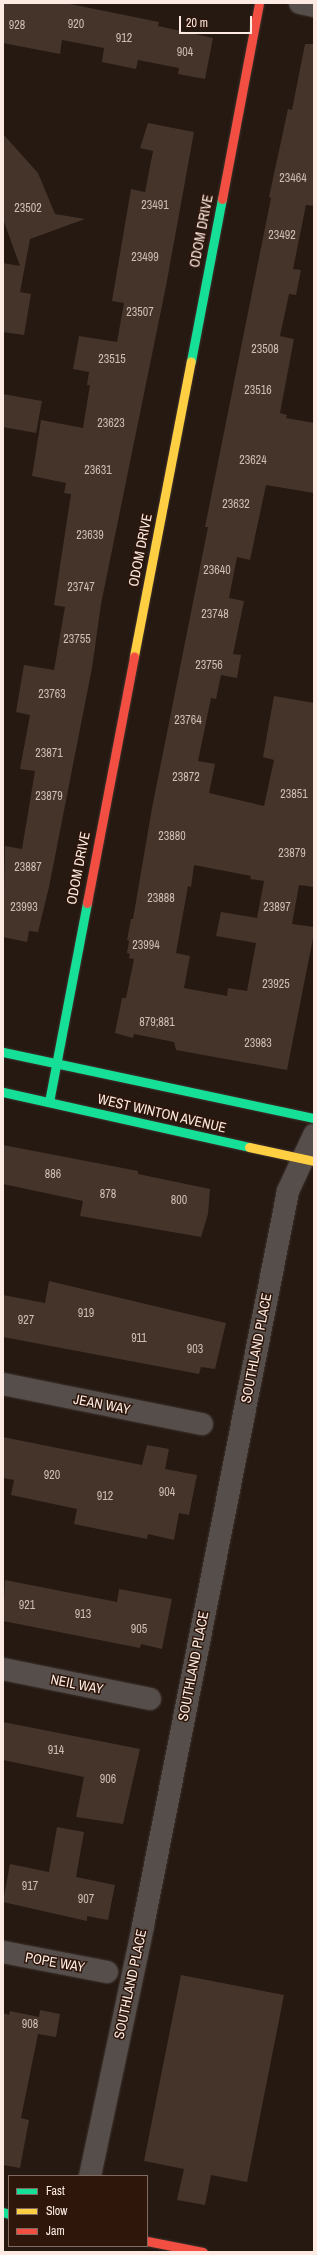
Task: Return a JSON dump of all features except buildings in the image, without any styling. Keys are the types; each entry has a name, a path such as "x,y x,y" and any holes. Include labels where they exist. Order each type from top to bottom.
{"street":[{"name":"ODOM DRIVE","path":"49,1102 55,1063 259,3"},
{"path":"300,3 314,6"},
{"name":"WEST WINTON AVENUE","path":"3,1052 314,1118"},
{"name":"WEST WINTON AVENUE","path":"3,1092 309,1160"},
{"name":"SOUTHLAND PLACE","path":"90,2175 147,1906 288,1191 309,1160 314,1135"},
{"name":"JEAN WAY","path":"3,1384 202,1424"},
{"name":"NEIL WAY","path":"3,1669 150,1699"},
{"name":"POPE WAY","path":"3,1952 107,1972"},
{"path":"148,2241 203,2252"}],"traffic: fast":[{"path":"191,361 222,199"},
{"path":"49,1102 87,903"},
{"path":"3,1052 314,1118"},
{"path":"3,1092 249,1147"},
{"path":"3,2212 8,2214"}],"traffic: slow":[{"path":"134,656 191,361"},
{"path":"249,1147 314,1161"}],"traffic: jam":[{"path":"222,199 259,3"},
{"path":"87,903 134,656"},
{"path":"148,2241 203,2252"}]}
